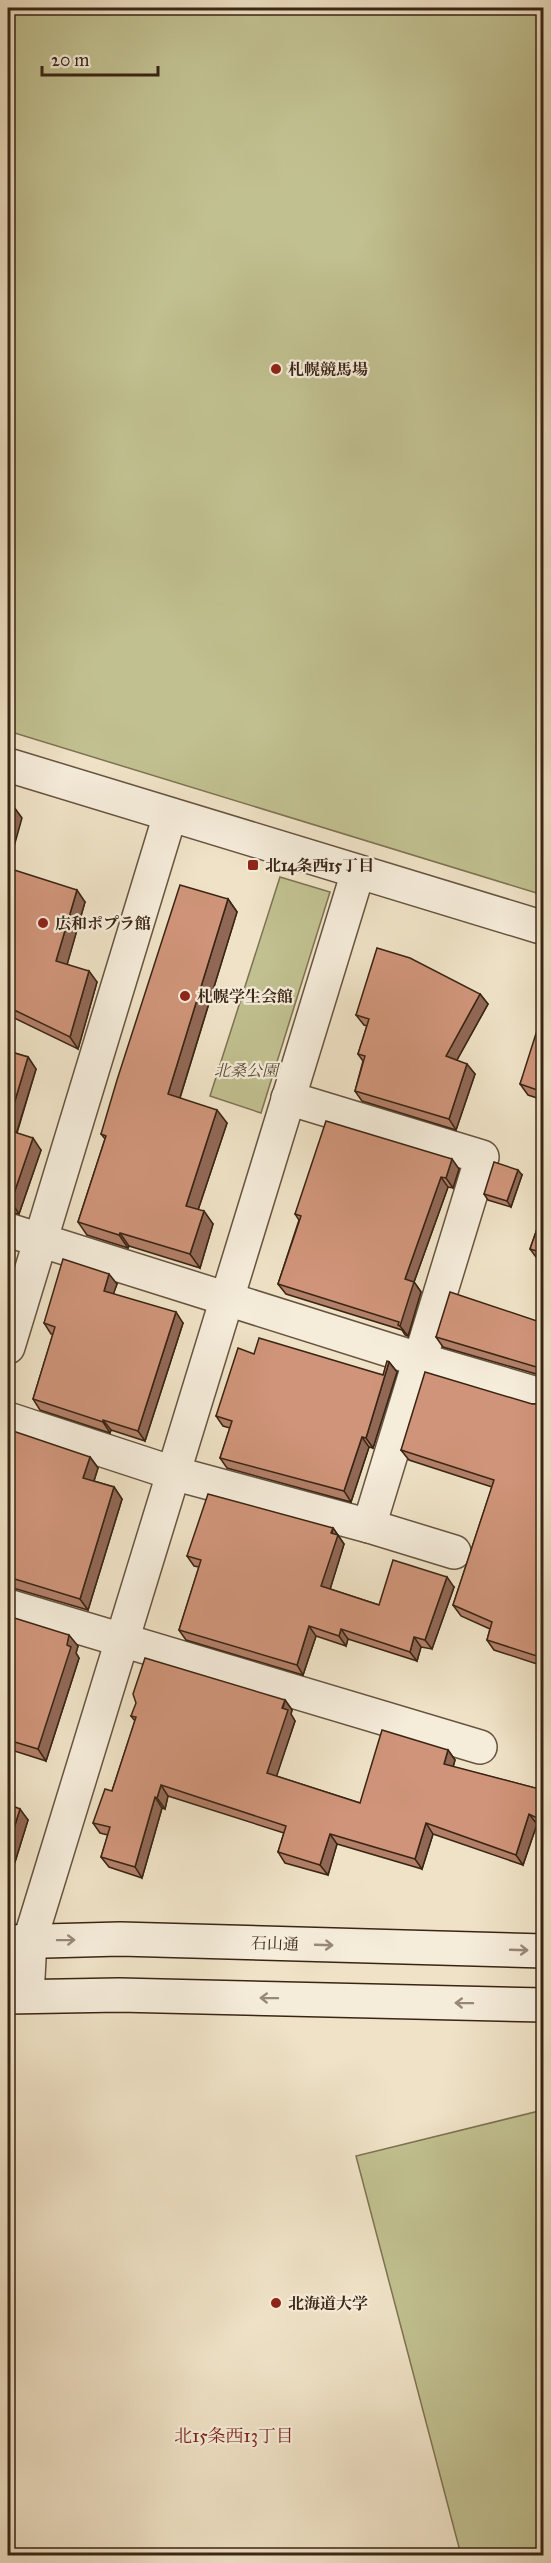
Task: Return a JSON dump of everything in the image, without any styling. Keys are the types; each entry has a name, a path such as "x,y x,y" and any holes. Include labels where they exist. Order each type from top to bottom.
{"street":[{"path":"8,765 543,928"},
{"path":"8,1347 170,815"},
{"path":"358,872 120,1642 19,1941 17,1996 119,1995 543,2005"},
{"path":"288,1098 482,1158 369,1526"},
{"path":"8,1230 543,1396"},
{"path":"8,1419 173,1473 369,1526 454,1552"},
{"path":"8,1606 120,1642 480,1747"},
{"name":"石山通","path":"19,1941 120,1939 543,1951"}],"green space":[{"name":"札幌競馬場","path":"8,8 543,8 543,895 8,731"},
{"name":"北桑公園","path":"280,877 330,892 261,1113 210,1096"},
{"path":"543,2110 543,2555 461,2555 356,2156"}],"building":[{"path":"8,805 14,807 8,829"},
{"path":"8,868 77,890 56,961 89,971 70,1037 8,1007"},
{"path":"180,885 228,899 168,1094 217,1110 186,1206 204,1211 190,1254 78,1222 106,1136 101,1134 117,1080"},
{"path":"377,948 410,958 480,994 446,1056 467,1064 449,1119 355,1091 365,1056 358,1054 369,1019 356,1015"},
{"path":"539,1024 543,1026 543,1092 520,1084"},
{"path":"8,1051 28,1057 8,1124"},
{"path":"326,1121 452,1159 446,1178 441,1177 405,1279 414,1282 400,1326 399,1322 278,1284 301,1216 295,1214"},
{"path":"8,1130 33,1138 11,1202 8,1202"},
{"path":"494,1162 518,1170 507,1201 484,1194"},
{"path":"543,1212 543,1253 530,1249"},
{"path":"63,1259 109,1274 104,1291 176,1312 138,1431 33,1399 55,1327 44,1323"},
{"path":"450,1292 543,1323 543,1369 436,1337"},
{"path":"259,1338 383,1375 387,1361 389,1362 366,1438 362,1437 344,1491 220,1458 232,1421 216,1416 238,1348 254,1354"},
{"path":"425,1372 532,1404 543,1402 543,1658 487,1640 492,1622 453,1605 494,1480 401,1450"},
{"path":"13,1431 90,1457 83,1478 114,1487 80,1599 8,1577 8,1450"},
{"path":"208,1494 333,1528 331,1533 338,1535 321,1586 379,1605 393,1560 447,1577 425,1640 414,1637 410,1652 341,1629 339,1636 309,1626 297,1665 179,1630 201,1560 187,1556"},
{"path":"8,1616 69,1635 67,1645 71,1647 38,1749 8,1740"},
{"path":"145,1658 285,1700 282,1708 288,1710 267,1773 360,1803 382,1730 448,1750 444,1764 543,1790 543,1821 529,1814 516,1855 426,1823 415,1859 330,1834 320,1865 278,1852 286,1826 161,1785 157,1798 155,1797 135,1867 101,1857 110,1827 93,1823 105,1789 112,1791 136,1717 131,1716 136,1703 133,1694"},
{"path":"8,1804 20,1809 8,1847"}],"place":[{"name":"札幌競馬場","path":"276,369"},
{"name":"北14条西15丁目","path":"253,865"},
{"name":"広和ポプラ館","path":"43,923"},
{"name":"札幌学生会館","path":"185,996"},
{"name":"北海道大学","path":"276,2303"}],"district":[{"name":"北15条西13丁目","path":"234,2436"}]}
